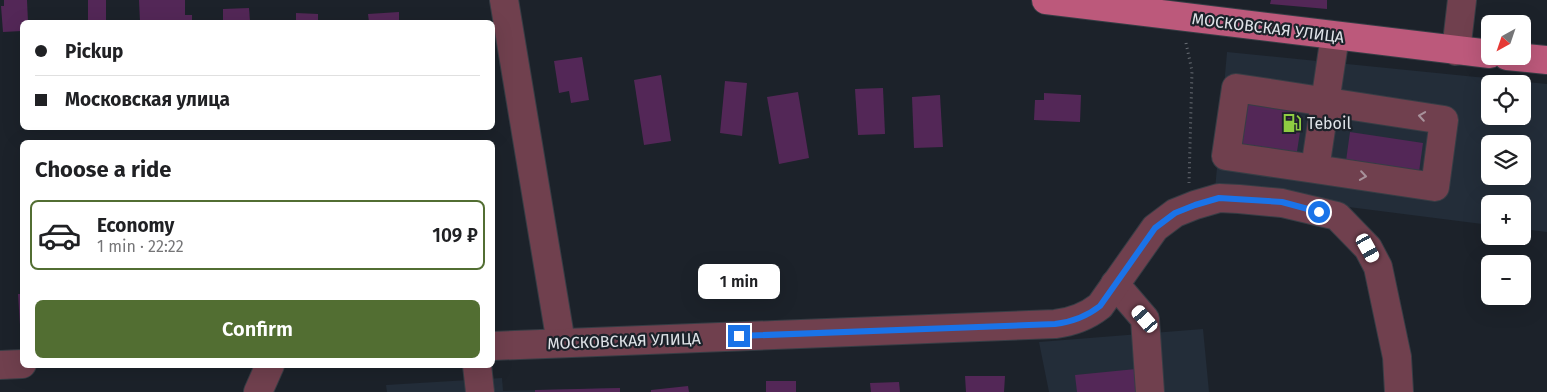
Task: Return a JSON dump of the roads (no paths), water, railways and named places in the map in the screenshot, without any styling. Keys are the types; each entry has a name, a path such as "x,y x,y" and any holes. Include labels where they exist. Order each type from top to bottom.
{"main road":[{"name":"МОСКОВСКАЯ УЛИЦА","path":"1062,1 1481,53"},
{"path":"1531,58 1547,60"}],"street":[{"path":"504,0 561,343"},
{"path":"1456,51 1462,0"},
{"path":"1314,169 1335,36"},
{"path":"1236,88 1444,120 1435,187 1314,169 1226,156 1236,88"},
{"name":"МОСКОВСКАЯ УЛИЦА","path":"495,346 1068,323 1100,306 1155,228 1175,213 1219,198 1239,199 1282,202 1337,216 1368,248 1378,267 1397,357 1399,392"},
{"path":"1115,284 1145,319 1150,392"},
{"path":"0,365 20,364"},
{"path":"258,392 269,368"},
{"path":"477,368 480,392"}],"place":[{"name":"Teboil","path":"1292,123"}]}
